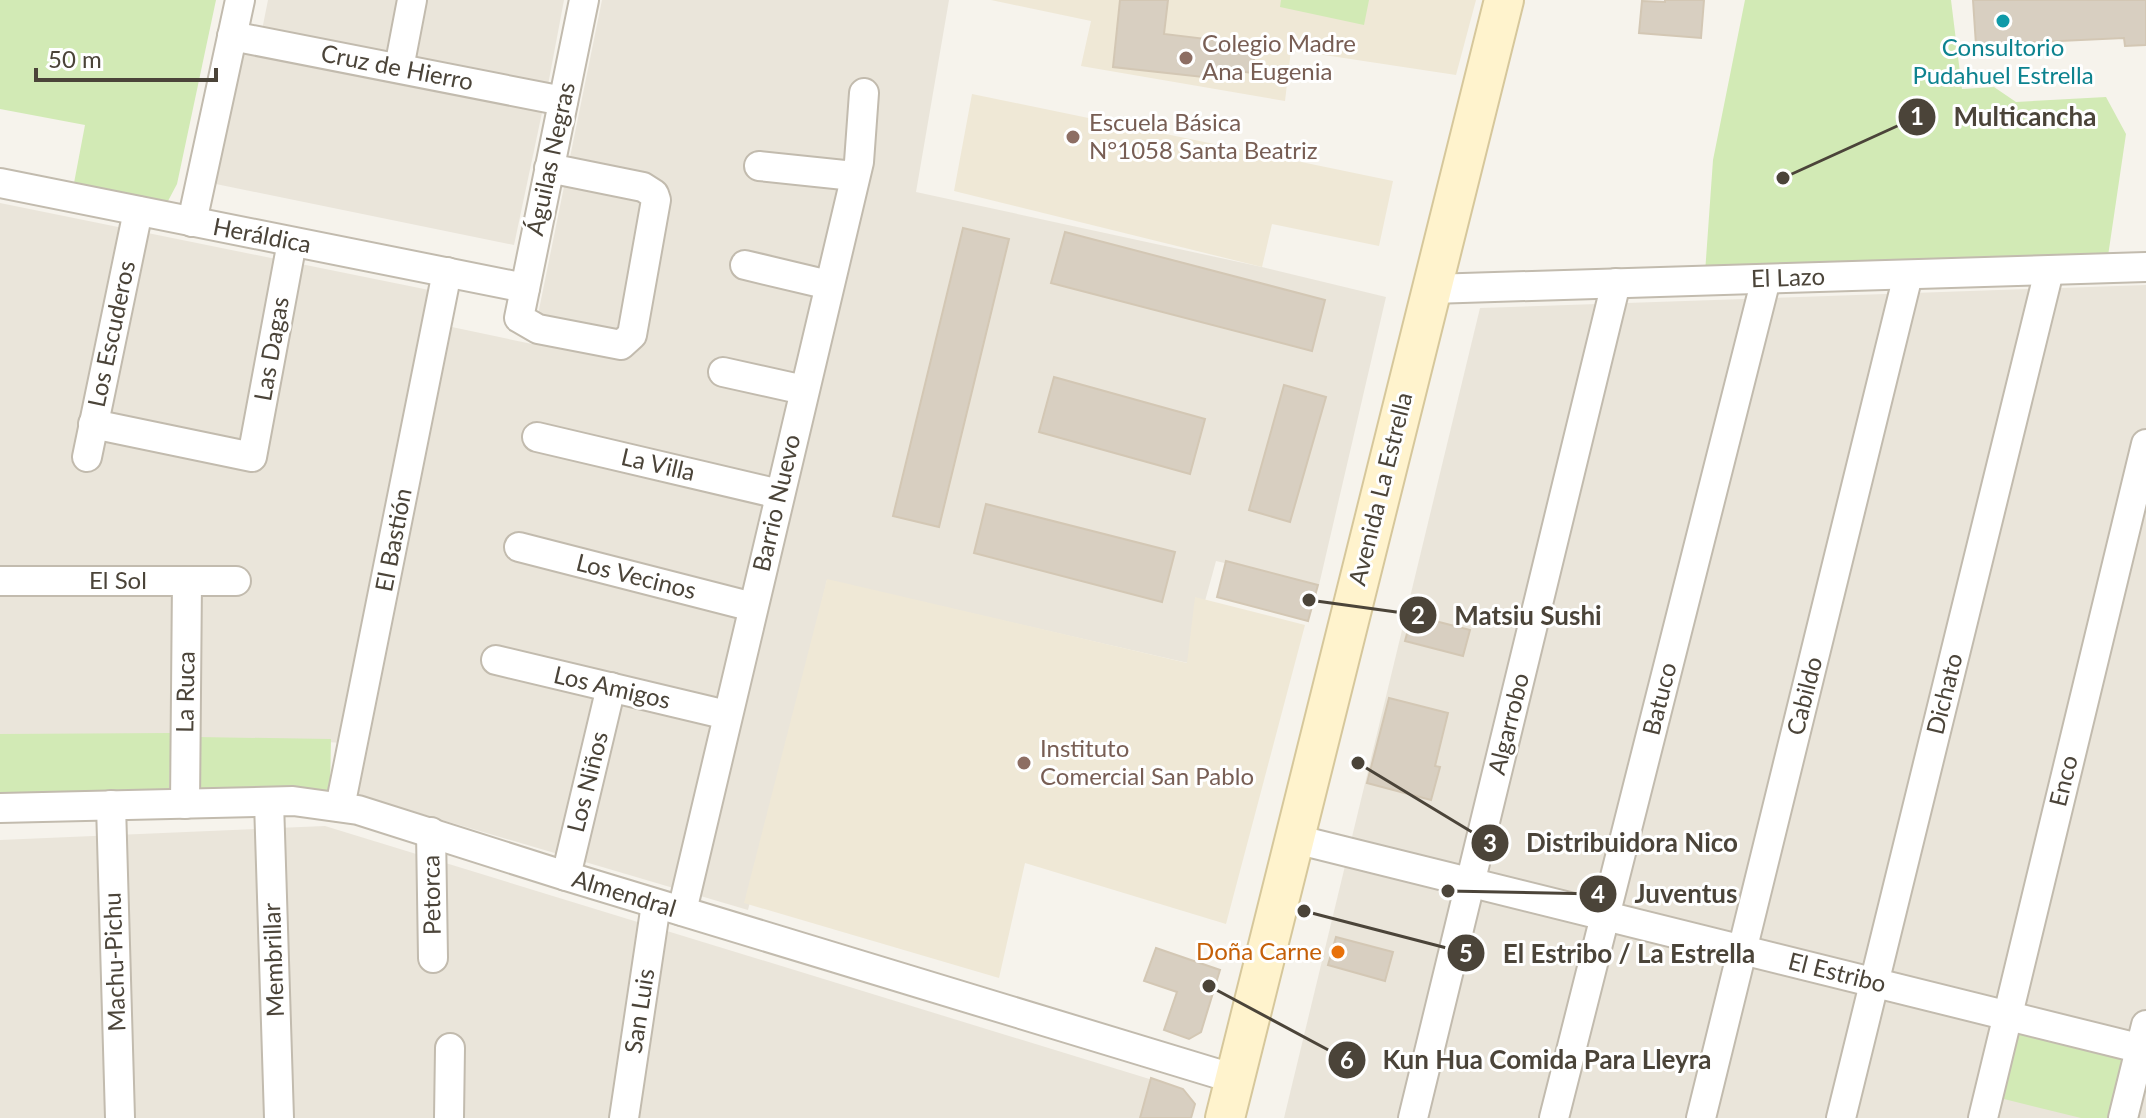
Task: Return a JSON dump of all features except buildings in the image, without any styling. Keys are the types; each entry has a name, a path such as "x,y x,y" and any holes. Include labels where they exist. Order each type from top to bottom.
{"main road":[{"name":"Avenida La Estrella","path":"1225,1118 1504,0"}],"street":[{"path":"192,222 240,0"},
{"path":"399,68 412,0"},
{"name":"Águilas Negras","path":"549,168 643,187 654,194 656,206 632,335 626,343 615,345 538,329 519,318 549,168 584,0"},
{"name":"Cruz de Hierro","path":"232,36 563,101"},
{"name":"Barrio Nuevo","path":"669,908 727,715 753,607 861,146 864,93"},
{"path":"759,166 854,176"},
{"name":"Heráldica","path":"0,183 525,288"},
{"name":"Los Escuderos","path":"87,457 138,211"},
{"name":"Las Dagas","path":"93,424 252,457 292,242"},
{"path":"745,265 829,285"},
{"name":"El Lazo","path":"1431,289 2146,267"},
{"name":"Dichato","path":"1841,1118 2049,271"},
{"name":"El Bastión","path":"340,807 447,272"},
{"name":"Cabildo","path":"1701,1118 1908,275"},
{"name":"Batuco","path":"1554,1118 1766,279"},
{"name":"Algarrobo","path":"1413,1118 1616,283"},
{"path":"723,372 804,390"},
{"name":"La Villa","path":"537,437 779,494"},
{"name":"Enco","path":"1983,1118 2146,444"},
{"name":"Los Vecinos","path":"519,547 753,607"},
{"name":"El Sol","path":"0,581 236,581"},
{"name":"La Ruca","path":"185,804 187,581"},
{"name":"Los Amigos","path":"496,660 727,715"},
{"name":"Los Niños","path":"566,876 611,687"},
{"name":"Almendral","path":"0,808 293,801 340,807 431,832 669,908 1235,1079"},
{"name":"Membrillar","path":"269,802 279,1118"},
{"name":"Machu-Pichu","path":"111,805 120,1118"},
{"name":"Petorca","path":"431,832 433,958"},
{"name":"El Estribo","path":"1295,839 2008,1016 2144,1041"},
{"name":"San Luis","path":"624,1118 669,908"},
{"path":"2123,1118 2144,1041"},
{"path":"449,1118 450,1048"}],"shaded area":[{"path":"268,0 564,0 548,85 262,30"},
{"path":"602,0 949,0 916,192 1386,297 1319,585 1216,561 1188,663 827,580 748,910 354,794 361,744 274,739 0,735 0,203 434,291 428,322 532,344"},
{"name":"Colegio Madre Ana Eugenia","path":"991,0 1476,0 1456,75 1291,50 1285,101 1081,66 1091,21"},
{"path":"240,51 543,108 514,245 211,183"},
{"name":"Escuela Básica N°1058 Santa Beatriz","path":"972,94 1393,181 1379,246 1272,224 1262,267 954,191"},
{"path":"2146,285 2146,1118 1284,1118 1480,308"},
{"name":"Instituto Comercial San Pablo","path":"827,579 1187,663 1195,597 1305,625 1226,924 1025,863 999,978 744,903"},
{"path":"325,826 1182,1089 1185,1118 0,1118 0,840"}],"green space":[{"path":"0,0 216,0 177,184 168,201 74,183 85,125 0,109"},
{"path":"1281,0 1369,0 1364,25 1280,7"},
{"path":"1745,0 1951,0 1962,89 1994,87 2016,102 2106,97 2126,134 2108,256 1705,273 1713,160"},
{"path":"171,733 169,792 0,794 0,734"},
{"path":"197,737 331,739 330,791 196,788"},
{"path":"2017,1033 2123,1059 2108,1118 2081,1118 2000,1098"}],"place":[{"name":"Consultorio Pudahuel Estrella","path":"2003,21"},
{"name":"Colegio Madre Ana Eugenia","path":"1186,58"},
{"name":"Escuela Básica N°1058 Santa Beatriz","path":"1073,137"},
{"name":"Multicancha","path":"1783,178"},
{"name":"Matsiu Sushi","path":"1309,600"},
{"name":"Instituto Comercial San Pablo","path":"1024,763"},
{"name":"Distribuidora Nico","path":"1358,763"},
{"name":"Juventus","path":"1448,891"},
{"name":"El Estribo / La Estrella","path":"1304,911"},
{"name":"Doña Carne","path":"1338,952"},
{"name":"Kun Hua Comida Para Lleyra","path":"1209,986"}]}
